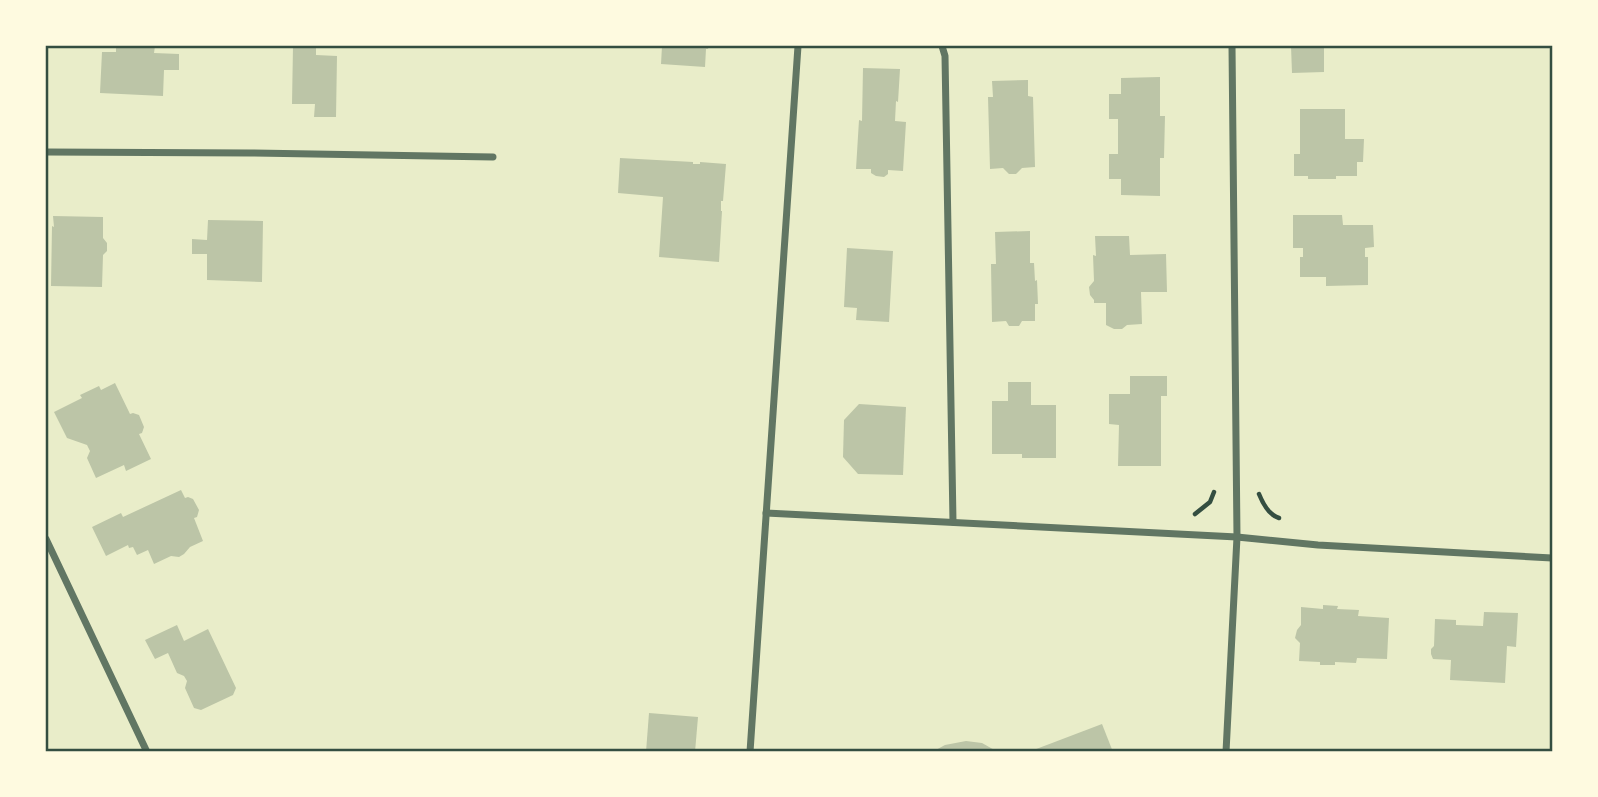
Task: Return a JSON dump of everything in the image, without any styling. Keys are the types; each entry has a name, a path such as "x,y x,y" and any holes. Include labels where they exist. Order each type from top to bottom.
{"street":[{"path":"750,751 798,46"},
{"path":"942,46 945,69 953,522"},
{"path":"1226,751 1237,537 1232,46"},
{"path":"46,152 493,157"},
{"path":"766,513 1237,537 1318,545 1552,558"},
{"path":"46,539 147,751"}],"building":[{"path":"116,46 155,46 154,53 179,54 179,70 164,70 163,96 100,93 102,52 116,52"},
{"path":"293,46 316,46 316,55 337,56 336,117 314,117 315,104 292,104"},
{"path":"662,46 709,46 706,49 705,67 661,64"},
{"path":"1291,46 1324,46 1324,72 1292,73"},
{"path":"863,68 900,69 895,121 906,122 903,171 888,170 884,177 871,173 871,169 856,169 859,120 862,121"},
{"path":"1160,77 1160,116 1165,116 1164,158 1160,158 1160,196 1121,195 1121,179 1109,179 1109,154 1118,154 1118,119 1109,119 1109,94 1121,94 1121,78"},
{"path":"1028,80 1028,96 1033,97 1035,167 1022,168 1016,174 1009,174 1003,168 990,169 988,97 993,97 992,81"},
{"path":"1300,109 1345,109 1345,139 1364,139 1363,162 1357,162 1357,176 1308,179 1308,176 1294,176 1294,154 1300,154"},
{"path":"620,158 726,164 721,201 719,262 659,257 663,197 618,193"},
{"path":"1293,215 1342,215 1343,225 1373,225 1374,247 1365,248 1365,257 1368,257 1368,285 1326,286 1326,277 1300,277 1303,248 1293,248"},
{"path":"53,216 103,217 103,238 107,243 107,251 103,255 102,287 51,286"},
{"path":"208,220 263,221 262,282 207,280 207,254 192,254 192,239 207,240"},
{"path":"1030,231 1030,263 1034,263 1035,281 1037,280 1038,304 1035,304 1035,321 1022,321 1019,326 1009,326 1006,321 992,322 991,264 996,264 995,232"},
{"path":"1095,236 1129,236 1130,255 1166,254 1167,292 1141,292 1142,324 1114,329 1106,325 1106,303 1094,303 1089,287 1094,281"},
{"path":"847,248 893,251 889,322 856,320 857,308 844,307"},
{"path":"1130,376 1167,376 1167,396 1161,396 1161,466 1118,466 1119,425 1109,424 1109,394 1130,394"},
{"path":"1008,382 1031,382 1031,405 1056,405 1056,458 1022,458 1022,454 992,454 992,401 1008,401"},
{"path":"115,383 130,414 139,415 144,427 139,434 151,459 126,471 124,465 96,478 87,458 90,451 87,445 67,438 54,412 82,398 80,395 99,386 101,390"},
{"path":"859,404 906,407 903,475 858,474 843,457 844,420"},
{"path":"181,490 185,498 193,499 199,510 194,518 203,541 190,547 179,557 171,556 154,564 148,550 137,555 133,547 129,548 128,545 106,556 92,527 121,513 123,517"},
{"path":"1323,605 1359,610 1358,616 1389,618 1387,659 1357,658 1356,663 1335,662 1335,665 1299,661 1300,643 1295,638 1301,625 1301,607 1323,609"},
{"path":"1484,612 1518,613 1516,647 1507,646 1505,683 1450,680 1451,660 1433,659 1431,654 1435,619 1456,620 1456,625 1483,626"},
{"path":"177,625 184,641 208,629 236,688 233,695 201,710 194,708 185,688 187,681 177,673 168,653 155,659 145,640"},
{"path":"649,713 698,717 695,752 646,752"},
{"path":"1102,724 1113,752 1031,752 1031,751"},
{"path":"966,741 982,743 998,752 932,752 945,745"}]}
